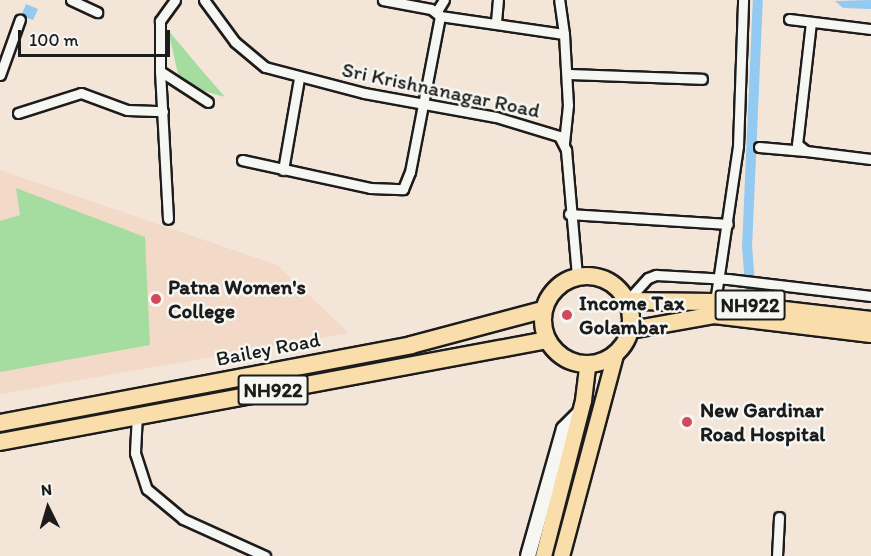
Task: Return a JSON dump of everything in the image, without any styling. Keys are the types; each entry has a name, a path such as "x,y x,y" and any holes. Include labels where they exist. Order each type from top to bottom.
{"highway":[{"path":"577,277 606,280 627,301 631,330 615,355 587,365 559,355 547,340 543,310 552,293 577,277"},
{"name":"NH922","path":"627,301 715,302 871,320"},
{"name":"Bailey Road","path":"0,423 411,345 543,310"},
{"name":"NH922","path":"631,330 714,315 871,334"},
{"name":"NH922","path":"0,442 137,414 547,340"}],"main road":[{"path":"561,556 615,355"},
{"path":"543,556 580,413 587,365"}],"street":[{"path":"168,219 160,71 160,21 175,0"},
{"name":"Sri Krishnanagar Road","path":"204,0 250,58 265,67 299,78 420,104 511,120 554,133 564,144"},
{"path":"383,0 439,13 564,34"},
{"path":"242,160 389,192 403,189 410,172 420,104 439,13 444,0"},
{"path":"495,22 498,0"},
{"path":"559,0 567,74 564,144 569,214 577,277"},
{"path":"715,302 724,279 738,146 743,0"},
{"path":"75,1 97,12"},
{"path":"0,75 3,56 20,18"},
{"path":"789,19 871,29"},
{"path":"806,151 797,144 796,133 811,22"},
{"path":"160,71 208,102"},
{"path":"567,74 702,79"},
{"path":"283,170 299,78"},
{"path":"18,113 81,93 127,110 163,111"},
{"path":"759,147 871,159"},
{"path":"569,214 728,224"},
{"path":"627,301 648,278 657,275 724,279 871,296"},
{"path":"528,556 564,429 580,413"},
{"path":"137,414 135,453 147,489 183,519 263,556"},
{"path":"777,556 779,517"}],"shaded area":[{"name":"Patna Women's College","path":"0,170 277,265 349,333 0,394"}],"green space":[{"path":"168,30 225,97 197,89 178,74"},
{"path":"16,188 145,237 150,345 0,372 0,221 20,215"}],"water":[{"path":"871,0 871,9 843,8 835,1"},
{"path":"26,4 38,9 33,20 21,16"}],"waterway":[{"path":"750,287 747,248 758,0"}],"place":[{"name":"Patna Women's College","path":"156,299"},
{"name":"Income Tax Golambar","path":"567,315"},
{"name":"New Gardinar Road Hospital","path":"687,422"}]}
